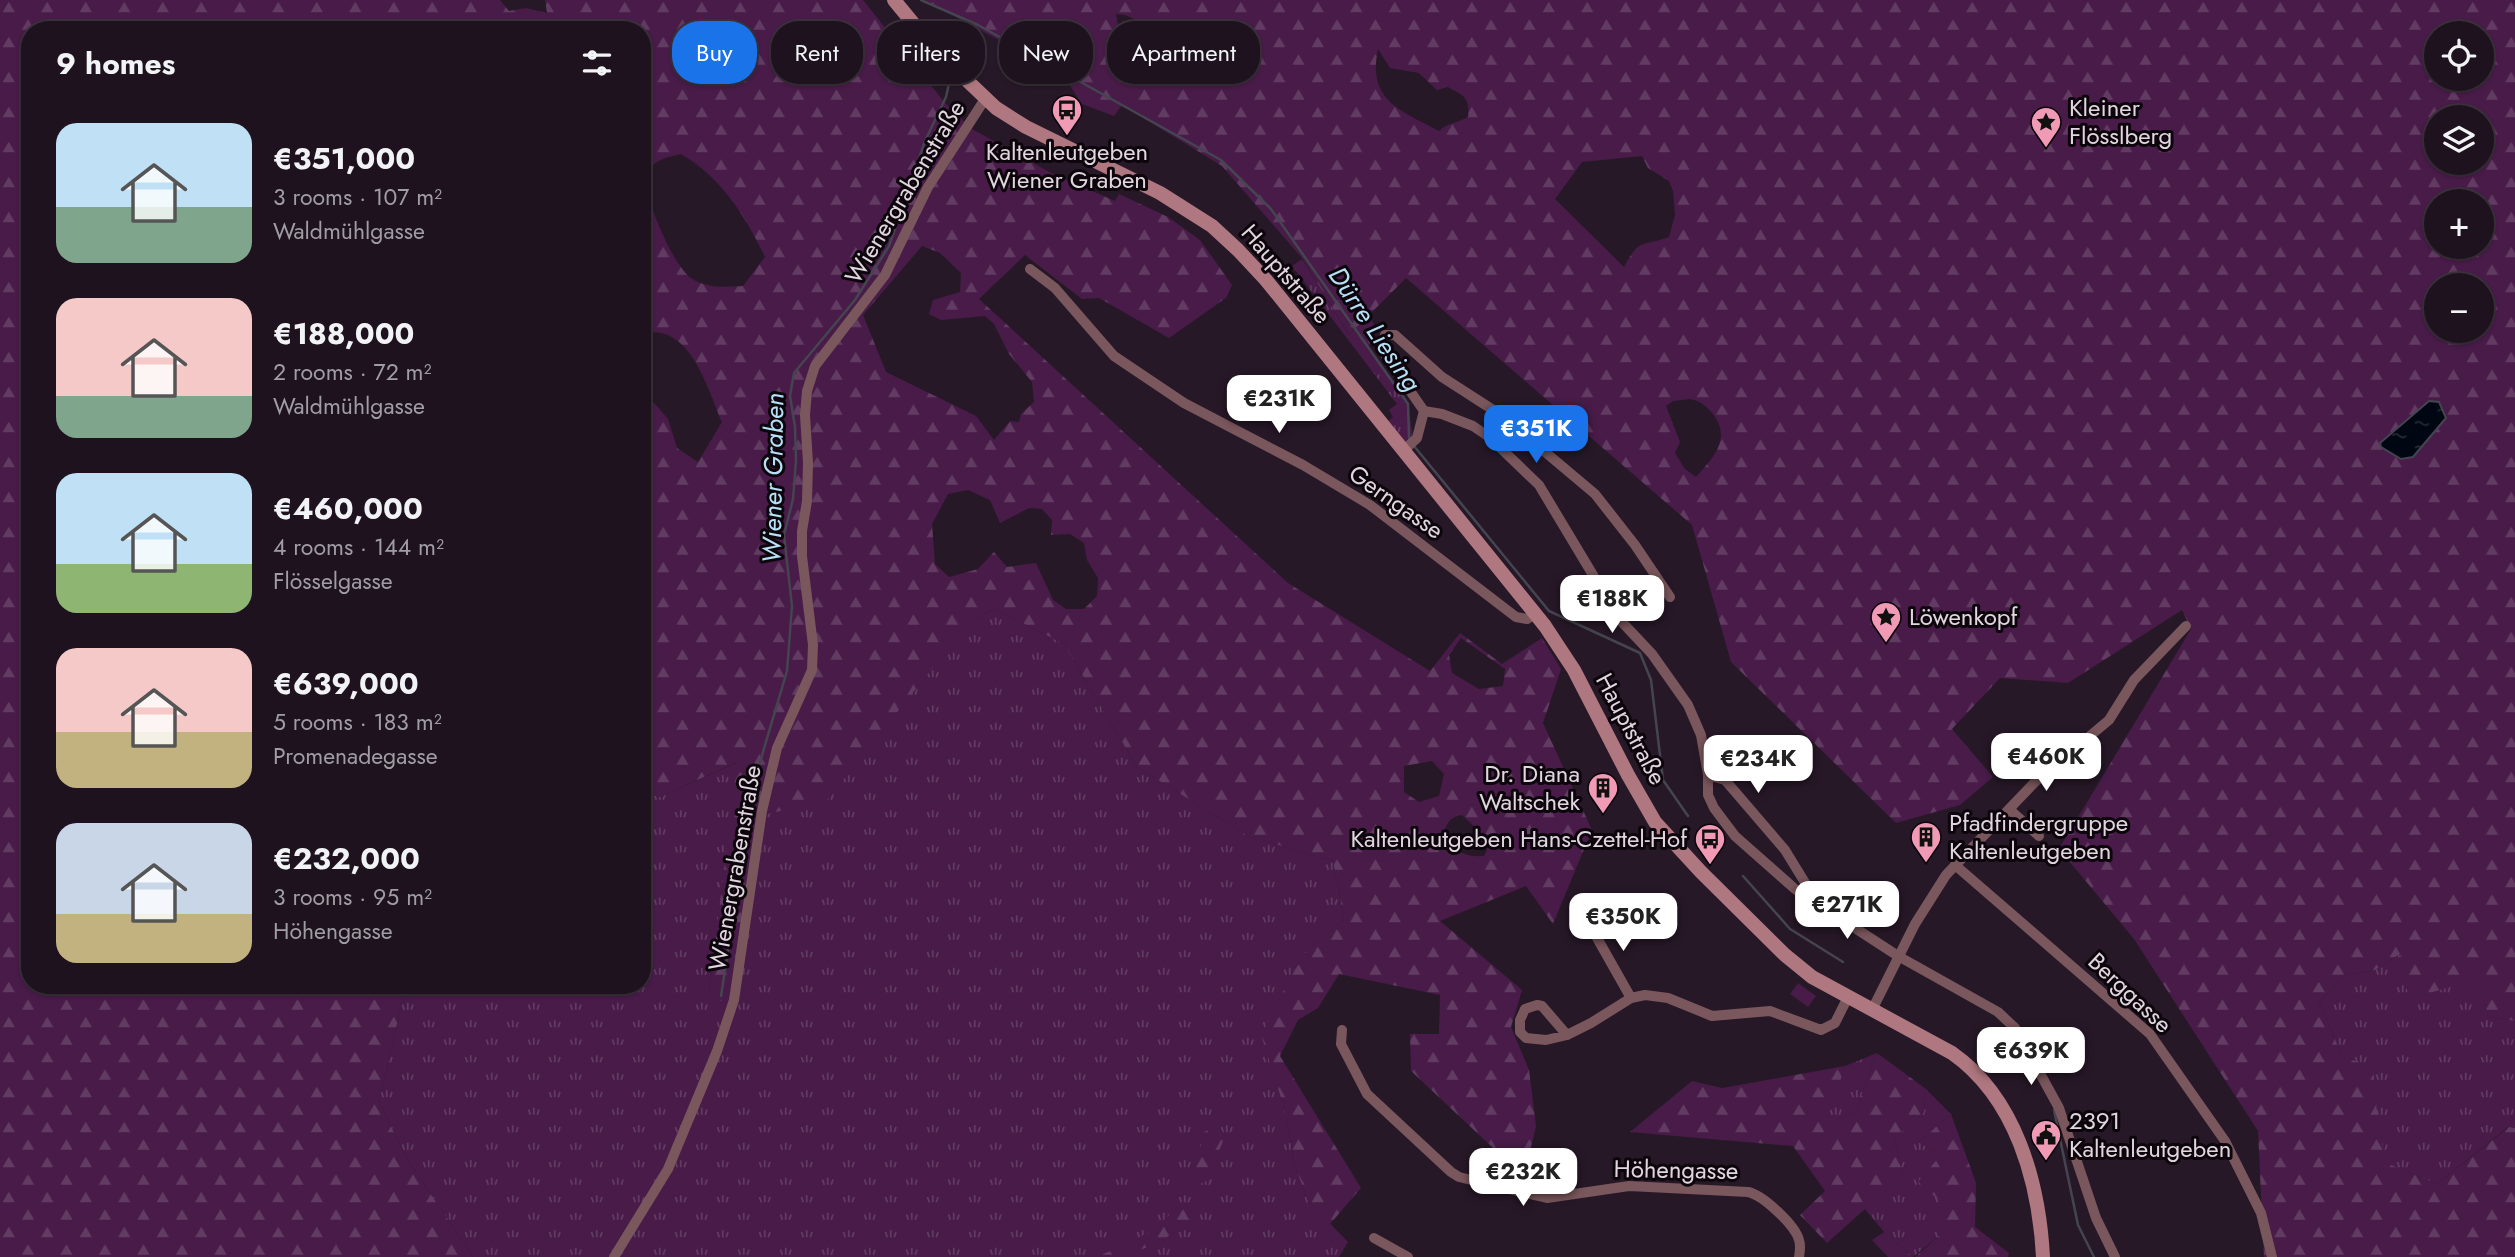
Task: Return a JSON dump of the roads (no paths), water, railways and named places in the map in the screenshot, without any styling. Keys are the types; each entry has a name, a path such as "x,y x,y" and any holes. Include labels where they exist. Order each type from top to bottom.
{"main road":[{"name":"Hauptstraße","path":"894,0 953,69 985,99 1026,127 1160,193 1212,226 1266,280 1406,449 1536,613 1574,670 1655,822 1784,955 1812,977 1952,1053 1967,1064 1997,1100 2015,1131 2028,1167 2040,1221 2043,1257"}],"street":[{"name":"Wienergrabenstraße","path":"614,1257 668,1169 717,1051 734,1000 762,811 777,748 812,670 813,645 802,556 802,531 807,501 808,463 805,415 807,391 815,366 886,275 928,187 985,99"},
{"name":"Gerngasse","path":"1030,269 1055,288 1114,356 1184,403 1303,465 1370,505 1516,617 1527,619 1536,613"},
{"path":"1671,597 1595,494 1501,415 1441,376 1395,335 1385,335 1382,343 1386,355 1424,411 1442,414 1473,426 1489,437 1539,485 1620,620 1652,654 1688,705 1701,735 1708,775 1708,794 1735,836 1769,867 1812,900 1898,956 1998,1012 2015,1028 2059,1108 2096,1218 2115,1257"},
{"path":"1406,449 1417,438 1424,411"},
{"path":"1872,1010 1923,909 1955,865 2035,782 2109,720 2134,680 2186,626"},
{"path":"1708,775 1725,780 1785,850 1812,900"},
{"path":"2010,810 2039,836"},
{"name":"Berggasse","path":"1955,865 2150,1034 2225,1141 2261,1213 2272,1257"},
{"path":"1588,922 1631,998"},
{"path":"1567,1035 1542,1006 1525,1009 1520,1020 1520,1032 1526,1038 1546,1040 1567,1035 1631,998 1645,995 1668,998 1712,1016 1770,1012 1821,1030 1835,1023 1848,997"},
{"name":"Höhengasse","path":"1342,1030 1340,1044 1367,1094 1459,1177 1547,1198 1629,1186 1753,1193 1765,1201 1796,1233 1800,1245 1798,1257"},
{"path":"1374,1238 1408,1257"}],"water":[{"path":"2429,401 2439,402 2446,418 2413,457 2401,459 2381,447 2380,443"}],"waterway":[{"name":"Dürre Liesing","path":"921,0 978,25 1221,160 1271,209 1408,404 1411,440"},
{"name":"Wiener Graben","path":"721,996 751,802 787,671 792,606 784,535 793,499 796,460 790,396 794,373 855,300 889,246 925,141 946,97 949,84"},
{"name":"Dürre Liesing","path":"1414,446 1549,611 1640,653 1651,680 1663,780 1688,816"},
{"name":"Dürre Liesing","path":"1743,876 1790,929 1843,962"},
{"name":"Dürre Liesing","path":"2054,1110 2078,1225 2094,1257"}],"place":[{"name":"Kaltenleutgeben Wiener Graben","path":"1067,137"},
{"name":"Kleiner Flösslberg","path":"2046,149"},
{"name":"Löwenkopf","path":"1886,644"},
{"name":"Dr. Diana Waltschek","path":"1603,815"},
{"name":"Pfadfindergruppe Kaltenleutgeben","path":"1926,864"},
{"name":"Kaltenleutgeben Hans-Czettel-Hof","path":"1710,866"},
{"name":"2391 Kaltenleutgeben","path":"2046,1162"}]}
